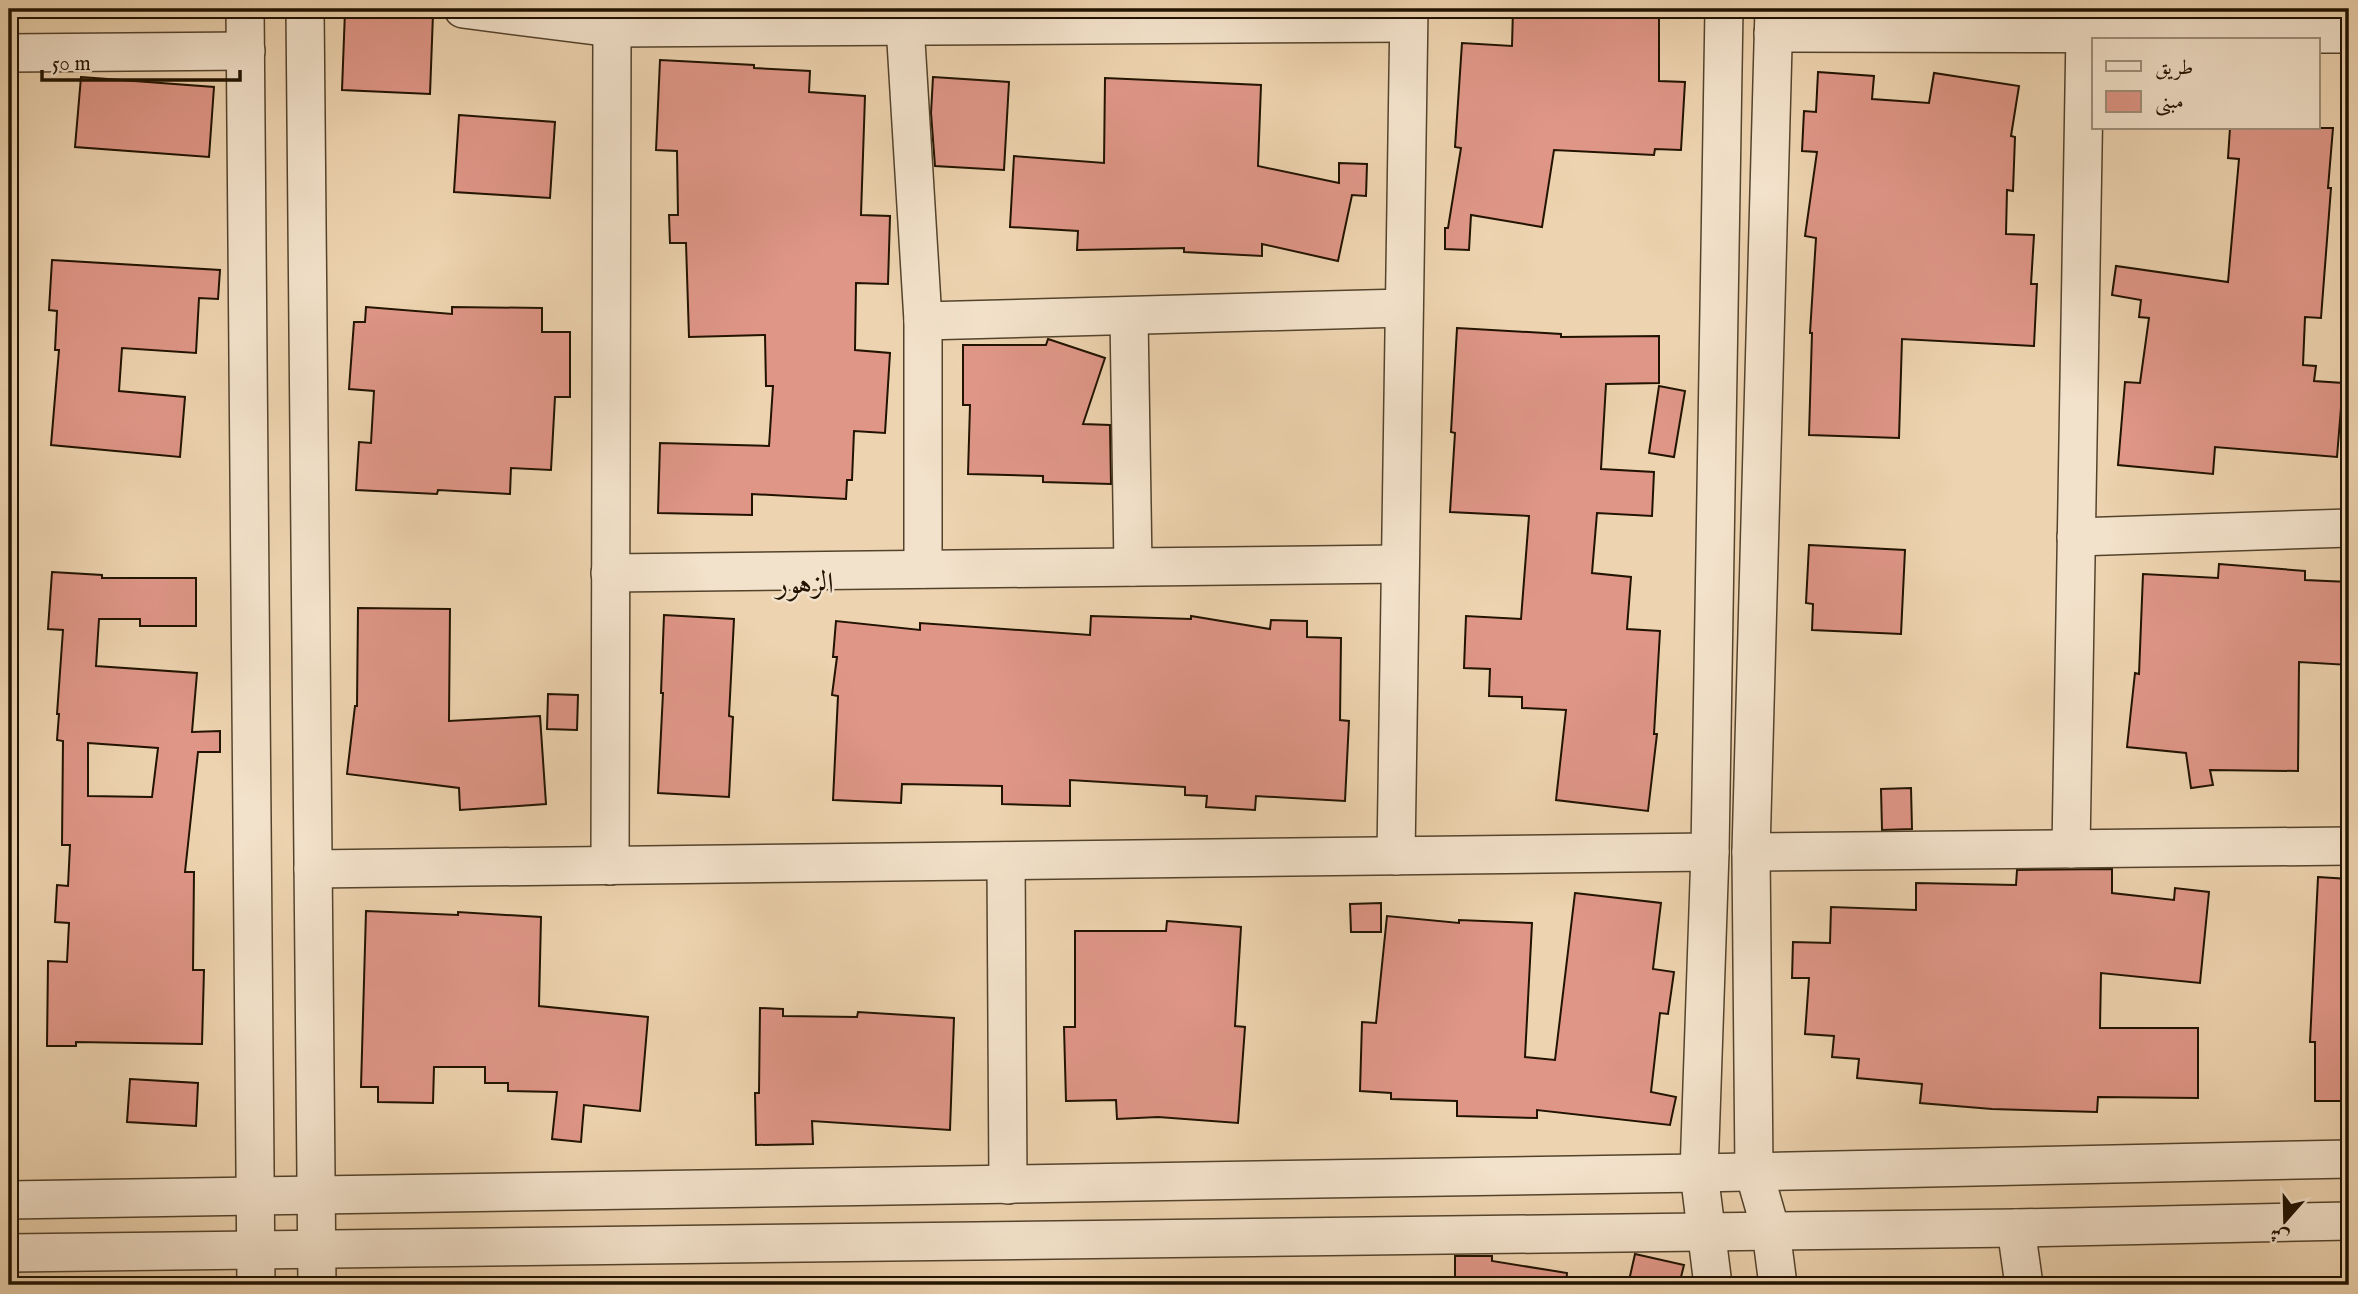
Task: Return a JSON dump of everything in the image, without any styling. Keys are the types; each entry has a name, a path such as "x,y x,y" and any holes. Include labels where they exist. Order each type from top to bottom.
{"street":[{"path":"246,9 256,1268"},
{"path":"306,9 317,1285"},
{"path":"463,9 612,28 1408,16 1396,856"},
{"path":"1713,1285 1699,1172 1710,852 1724,9"},
{"path":"1778,1285 1771,1231 1754,1172 1751,852 1774,21 2085,33 2349,34"},
{"path":"905,25 923,321 923,569"},
{"path":"610,866 612,28"},
{"path":"2071,849 2085,33"},
{"path":"9,53 246,51"},
{"path":"923,321 1404,309"},
{"path":"1129,316 1133,567"},
{"path":"2076,537 2349,528"},
{"path":"610,573 1401,564"},
{"path":"1751,852 2349,846"},
{"path":"313,869 1710,852"},
{"path":"1006,861 1008,1185"},
{"path":"13,1206 255,1197 1754,1172 2349,1159"},
{"path":"9,1253 256,1268 317,1249 2016,1228 2349,1221"},
{"path":"2016,1228 2024,1285"}],"building":[{"path":"1513,9 1659,9 1659,81 1685,82 1681,150 1655,149 1654,155 1554,150 1542,227 1471,215 1469,250 1445,249 1445,228 1448,228 1461,148 1455,147 1462,43 1512,46"},
{"path":"345,11 433,14 430,94 342,90"},
{"path":"660,60 810,71 809,92 865,96 861,215 890,216 888,284 856,283 855,350 890,353 885,433 854,431 852,480 847,480 846,499 752,494 752,515 658,513 660,443 769,446 773,386 766,386 765,335 689,337 686,243 670,243 669,215 678,215 677,151 656,150"},
{"path":"1818,72 1874,76 1872,99 1929,103 1934,73 2019,86 2011,136 2015,137 2013,191 2007,190 2006,234 2034,235 2031,284 2037,284 2034,346 1902,339 1899,438 1809,435 1810,333 1816,238 1805,236 1817,152 1802,151 1804,111 1816,112"},
{"path":"81,77 214,87 209,157 75,147"},
{"path":"933,77 1009,82 1004,170 935,166 931,113"},
{"path":"1105,78 1261,85 1258,166 1339,183 1339,163 1367,164 1366,196 1352,195 1338,261 1262,244 1262,256 1184,252 1184,248 1077,250 1078,231 1010,227 1014,156 1104,163"},
{"path":"459,115 555,122 550,198 454,192"},
{"path":"2333,128 2321,318 2305,317 2303,365 2316,366 2314,381 2343,383 2337,457 2215,447 2213,474 2118,465 2125,382 2140,383 2149,318 2139,317 2141,300 2112,295 2116,266 2228,282 2239,159 2228,158 2230,130"},
{"path":"52,260 220,270 218,299 199,298 196,353 122,348 119,391 185,397 180,457 51,445 59,350 55,350 57,311 49,310"},
{"path":"366,307 452,314 452,307 542,308 542,332 570,332 570,397 555,397 551,470 511,468 510,494 438,490 437,494 356,490 359,442 371,443 374,391 349,389 354,322 365,322"},
{"path":"1457,328 1561,334 1561,337 1659,336 1659,383 1606,384 1601,469 1654,472 1652,516 1597,513 1592,573 1631,577 1627,629 1660,631 1654,734 1657,734 1648,811 1556,800 1566,710 1522,708 1522,697 1489,696 1490,669 1464,668 1466,616 1521,619 1529,516 1450,512"},
{"path":"1048,339 1105,358 1083,424 1110,425 1111,484 1043,482 1043,476 968,474 970,405 963,405 963,345 1046,345"},
{"path":"1659,386 1685,391 1674,457 1649,453"},
{"path":"1809,545 1905,550 1901,634 1812,630 1813,604 1806,603"},
{"path":"2219,564 2305,571 2305,580 2349,582 2349,665 2299,662 2298,771 2210,770 2213,785 2191,788 2186,753 2127,747 2135,673 2139,674 2143,574 2218,578"},
{"path":"52,572 102,575 102,578 196,578 196,626 140,626 140,619 99,619 96,666 197,673 192,732 220,731 220,752 198,752 185,872 194,872 193,970 204,970 202,1044 76,1042 76,1046 47,1046 48,961 67,962 69,923 55,922 57,885 68,886 70,845 62,845 63,741 57,740 63,630 48,629","holes":["88,743 158,748 152,797 88,796"]},
{"path":"358,608 450,609 449,721 540,716 546,804 460,810 459,788 347,774 357,706"},
{"path":"664,615 734,619 729,716 733,717 729,797 658,793"},
{"path":"1091,616 1191,619 1191,616 1270,629 1271,620 1307,621 1307,637 1341,638 1340,720 1349,721 1345,801 1256,796 1255,810 1206,807 1207,796 1185,795 1185,787 1070,780 1070,806 1002,804 1002,786 902,784 901,803 833,800 838,696 832,695 837,657 833,657 836,621 920,630 920,623 1090,635"},
{"path":"548,694 578,695 577,730 547,729"},
{"path":"1911,788 1912,829 1882,830 1881,789"},
{"path":"2112,869 2112,893 2174,900 2175,888 2209,892 2200,983 2101,973 2100,1028 2198,1028 2198,1098 2098,1097 2097,1112 1992,1109 1920,1103 1922,1084 1857,1078 1859,1059 1832,1057 1834,1036 1805,1034 1809,978 1792,978 1793,942 1830,943 1831,907 1916,910 1916,883 2016,885 2017,870"},
{"path":"2318,877 2349,879 2349,978 2345,1051 2349,1051 2349,1101 2315,1101 2315,1042 2310,1042"},
{"path":"1575,893 1661,903 1653,969 1674,972 1668,1014 1660,1013 1651,1092 1676,1097 1670,1125 1537,1110 1537,1118 1457,1116 1457,1101 1391,1099 1391,1093 1360,1091 1362,1022 1376,1023 1387,916 1459,923 1459,920 1532,923 1525,1057 1555,1060"},
{"path":"1381,903 1381,932 1351,932 1350,904"},
{"path":"366,911 458,915 458,912 541,917 539,1006 648,1017 640,1111 584,1105 581,1142 552,1139 557,1092 508,1091 508,1083 485,1083 485,1067 434,1067 433,1103 378,1102 378,1087 361,1087"},
{"path":"1167,921 1241,927 1235,1026 1245,1027 1238,1123 1158,1117 1117,1119 1116,1100 1066,1101 1064,1027 1075,1027 1075,931 1166,931"},
{"path":"760,1008 783,1009 783,1016 857,1017 858,1012 954,1018 950,1130 812,1121 813,1144 756,1145 755,1093 759,1093"},
{"path":"130,1079 198,1083 196,1126 127,1122"},
{"path":"1635,1254 1684,1265 1679,1285 1628,1285"},
{"path":"1455,1256 1492,1256 1492,1261 1567,1273 1566,1285 1455,1285"}],"district":[{"name":"الزهور","path":"805,585"}]}
